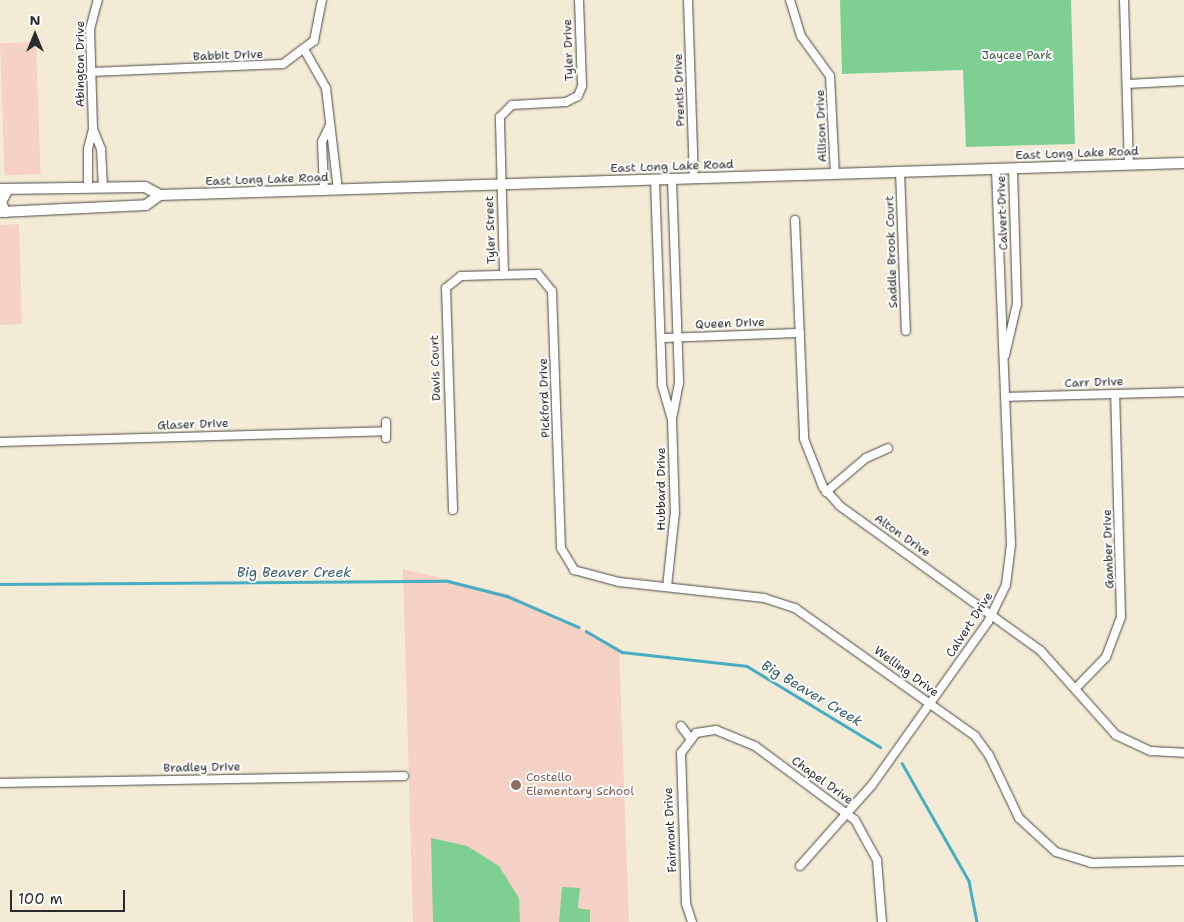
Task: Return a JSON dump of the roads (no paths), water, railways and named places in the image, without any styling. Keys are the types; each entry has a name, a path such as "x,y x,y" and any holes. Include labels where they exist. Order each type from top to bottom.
{"main road":[{"name":"East Long Lake Road","path":"2,212 146,205 160,196 1184,163"},
{"name":"East Long Lake Road","path":"4,189 145,187 160,196"},
{"path":"120,206 125,199 123,188"},
{"path":"2,212 1,202 4,189"}],"street":[{"name":"Abington Drive","path":"98,0 90,29 91,72 94,129 101,149 103,188"},
{"path":"322,0 319,28 305,51 323,78 329,127 336,141 338,190"},
{"name":"Tyler Drive","path":"501,185 500,124 504,110 518,104 571,101 581,91 579,0"},
{"name":"Prentis Drive","path":"688,0 694,178"},
{"name":"Allison Drive","path":"790,0 801,36 830,76 835,174"},
{"path":"1124,0 1129,165"},
{"name":"Babbit Drive","path":"91,72 266,67 290,61 305,51"},
{"path":"1127,84 1184,81"},
{"path":"324,190 322,142 329,127"},
{"name":"Abington Drive","path":"88,188 88,149 94,129"},
{"name":"Calvert Drive","path":"800,866 848,813 930,703 993,614 1006,585 1011,557 1005,355 996,168"},
{"name":"Calvert Drive","path":"1005,355 1017,313 1013,168"},
{"name":"Saddle Brook Court","path":"900,171 906,331"},
{"name":"Hubbard Drive","path":"672,179 679,392 672,419"},
{"name":"Hubbard Drive","path":"655,180 663,393 672,419 676,512 667,587"},
{"name":"Tyler Street","path":"501,185 504,274"},
{"name":"Alton Drive","path":"796,220 806,450 826,492 1048,656 1116,735 1144,749 1184,752"},
{"name":"Calvert Drive","path":"999,258 1016,257"},
{"path":"658,269 675,269"},
{"name":"Davis Court","path":"453,510 445,292 451,280 461,276 504,274"},
{"name":"Pickford Drive","path":"504,274 538,274 552,291 565,560"},
{"name":"Queen Drive","path":"661,338 800,333"},
{"name":"Carr Drive","path":"1006,397 1184,392"},
{"name":"Gamber Drive","path":"1076,688 1111,650 1121,617 1115,394"},
{"name":"Glaser Drive","path":"0,442 386,430"},
{"path":"826,492 866,458 888,448"},
{"name":"Welling Drive","path":"565,560 574,570 596,578 764,598 796,608 975,736 989,755 1019,818 1056,852 1091,863 1184,861"},
{"path":"681,726 690,738"},
{"name":"Chapel Drive","path":"690,738 705,731 729,733 755,746 848,813 867,835 877,860 882,922"},
{"name":"Fairmont Drive","path":"690,738 681,753 679,768 686,904 692,922"},
{"name":"Bradley Drive","path":"0,783 404,776"}],"waterway":[{"name":"Big Beaver Creek","path":"0,584 448,581 507,596 579,627"},
{"name":"Big Beaver Creek","path":"586,631 622,652 747,666 880,747"},
{"name":"Big Beaver Creek","path":"902,763 969,881 977,922"}],"place":[{"name":"Costello Elementary School","path":"516,785"}],"park label":[{"name":"Jaycee Park","path":"1017,56"}]}
